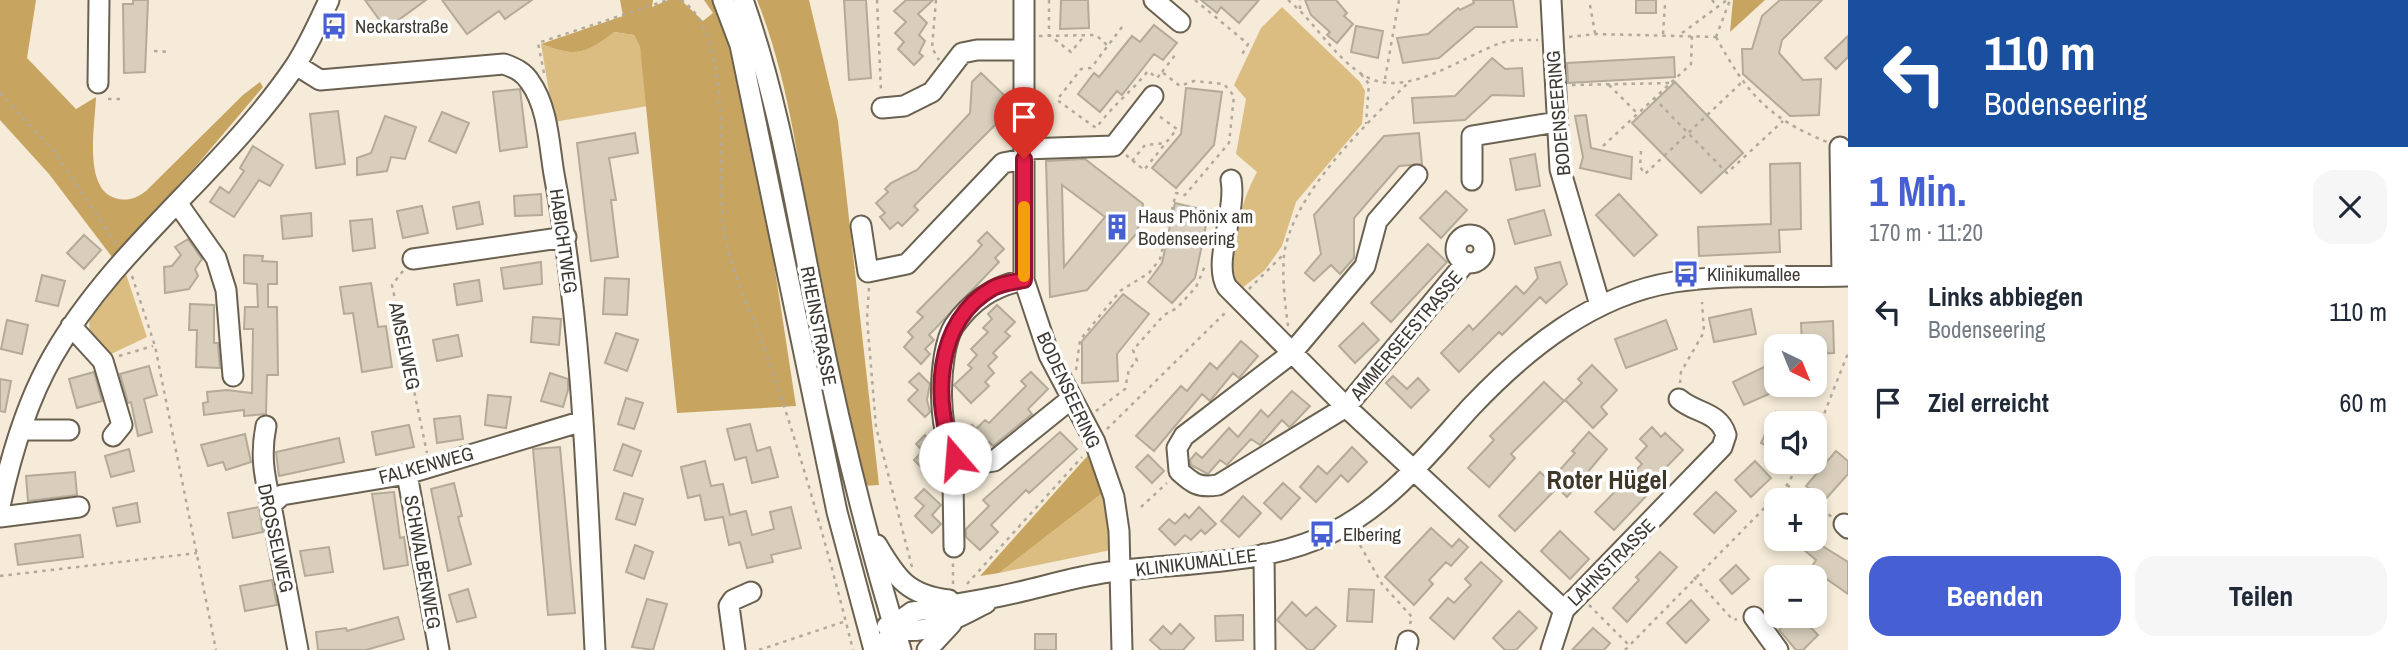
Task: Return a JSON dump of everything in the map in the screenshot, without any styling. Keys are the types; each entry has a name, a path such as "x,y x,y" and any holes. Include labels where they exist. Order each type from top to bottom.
{"street":[{"path":"99,0 103,91"},
{"path":"0,506 20,430 52,357 71,326 125,259 239,139 296,65 329,0"},
{"name":"RHEINSTRASSE","path":"723,0 743,59 828,471 874,650"},
{"name":"RHEINSTRASSE","path":"743,0 757,39 786,162 834,400 865,527 901,650"},
{"name":"BODENSEERING","path":"1024,0 1024,280 1048,355 1095,442 1114,497 1120,570 1122,650"},
{"path":"1154,0 1180,22"},
{"name":"BODENSEERING","path":"1551,0 1560,169 1600,305"},
{"path":"882,108 904,106 932,92 947,75 955,60 970,50 1023,43"},
{"name":"HABICHTWEG","path":"296,65 320,80 505,64 522,72 541,105 566,237 583,421 595,650"},
{"path":"862,226 868,272 907,264 1003,163 1024,154 1114,146 1149,100"},
{"path":"1472,180 1472,136 1557,122"},
{"path":"1840,147 1845,276"},
{"path":"1346,407 1218,485 1203,487 1193,484 1179,471 1177,448 1184,436 1291,354 1365,265 1377,221 1417,175"},
{"name":"AMMERSEESTRASSE","path":"1231,180 1234,197 1223,263 1223,281 1291,354 1414,470"},
{"path":"178,204 216,258 226,290 233,376"},
{"path":"413,259 566,237"},
{"name":"AMMERSEESTRASSE","path":"1346,407 1466,262"},
{"name":"KLINIKUMALLEE","path":"880,650 894,629 912,612 960,596 999,597 1120,570 1264,554 1329,535 1359,519 1385,500 1512,367 1545,340 1600,305 1674,282 1845,276"},
{"path":"963,466 955,458 944,421 944,354 949,335 960,319 990,289 1024,280"},
{"path":"71,326 103,361 122,425 113,436"},
{"path":"954,547 953,481 963,466 994,461 1071,399"},
{"name":"LAHNSTRASSE","path":"1564,610 1723,447 1726,435 1723,427 1706,410 1684,404 1679,399"},
{"name":"FALKENWEG","path":"271,505 282,495 407,474 583,421"},
{"name":"DROSSELWEG","path":"266,426 261,463 298,650"},
{"path":"20,430 69,430"},
{"path":"1414,470 1564,610 1551,650"},
{"name":"SCHWALBENWEG","path":"407,474 434,649"},
{"path":"0,517 79,508"},
{"path":"865,527 895,574 908,588 928,598 960,596"},
{"path":"1264,554 1265,650"},
{"path":"735,650 729,606 733,600 751,592"},
{"name":"KLINIKUMALLEE","path":"927,650 944,629 960,596"},
{"path":"863,610 878,622 894,629"},
{"path":"1754,617 1778,650"}],"path":[{"path":"651,8 653,0"},
{"path":"538,43 651,8 668,0"},
{"path":"681,0 703,21 716,81 721,118 721,207 730,258 756,320 782,400 853,650"},
{"path":"877,0 882,108"},
{"path":"936,0 932,48 947,75"},
{"path":"1049,0 1049,36"},
{"path":"1195,0 1248,44 1240,58"},
{"path":"1288,0 1300,9 1328,44 1361,74 1369,85 1366,124"},
{"path":"1300,0 1300,9"},
{"path":"1385,81 1399,0"},
{"path":"1712,0 1718,7"},
{"path":"1680,34 1729,0"},
{"path":"1729,0 1716,37 1741,83 1783,121 1840,147"},
{"path":"1663,34 1665,4"},
{"path":"1590,5 1596,34"},
{"path":"1122,27 1091,68 1081,69 1057,100 1096,128 1114,104 1125,99 1148,71 1157,78 1176,54"},
{"path":"1049,36 1072,52 1085,35"},
{"path":"1023,43 1049,36 1096,35 1108,46"},
{"path":"1603,146 1691,64 1692,35"},
{"path":"154,51 168,52"},
{"path":"1075,376 1080,340 1120,291 1149,273 1160,259 1176,193 1185,195 1229,142 1234,96 1224,84 1194,81 1180,86 1162,72"},
{"path":"960,596 1095,442 1284,254 1303,205 1366,124 1409,82"},
{"path":"1555,86 1671,83"},
{"path":"1641,151 1640,167 1646,174 1741,83"},
{"path":"1609,85 1637,114"},
{"path":"103,91 122,99"},
{"path":"0,93 33,127 74,178 125,259 143,305 155,346 216,650"},
{"path":"1654,98 1727,173 1783,121"},
{"path":"1114,146 1144,170 1177,129 1149,100"},
{"path":"1132,160 1145,145 1166,143"},
{"path":"1284,254 1291,354"},
{"name":"AMSELWEG","path":"413,259 392,285 429,467"},
{"path":"1096,411 1125,389 1129,369 1137,361 1133,350 1164,315 1177,308 1196,286 1203,275 1206,262"},
{"path":"874,271 867,318 876,427 912,570"},
{"path":"1679,399 1681,372 1704,332 1702,302"},
{"path":"103,361 155,346"},
{"path":"1825,411 1848,353"},
{"path":"1141,507 1179,471"},
{"path":"1625,650 1787,485 1793,474"},
{"path":"1787,485 1791,488"},
{"path":"1827,513 1846,526"},
{"path":"1360,545 1382,584 1412,617 1407,646"},
{"path":"954,547 960,596"},
{"path":"0,576 197,553"},
{"path":"1694,577 1733,620 1754,617"},
{"path":"1578,595 1629,645"},
{"path":"759,650 846,621"}],"shaded area":[{"path":"0,0 36,0 27,58 76,109 96,97 93,139 95,169 98,182 105,192 115,198 132,199 146,191 243,95 260,82 263,87 196,166 112,257 49,174 0,120"},
{"path":"620,0 653,0 652,7 668,0 681,0 703,21 713,13 704,0 715,0 740,85 765,205 796,406 677,413 640,47 634,35 614,32 579,52 563,51 541,44 623,16"},
{"path":"757,0 809,0 838,121 879,485 862,486 824,312 788,105"},
{"path":"1733,0 1765,0 1730,32"},
{"path":"1282,7 1360,82 1365,91 1362,124 1296,202 1282,246 1265,270 1241,289 1230,272 1242,208 1257,172 1236,154 1246,99 1234,85 1261,28"},
{"path":"613,32 634,35 640,47 648,106 554,122 541,44 563,51 579,51 587,49"},
{"path":"126,274 147,337 109,355 92,335 90,319"},
{"path":"1091,452 1105,491 999,573 980,576"},
{"path":"1105,491 1111,550 999,573"}],"building":[{"path":"133,0 148,0 145,72 124,73 123,4 133,4"},
{"path":"365,0 426,0 386,29"},
{"path":"442,0 532,0 505,19 499,11 467,34"},
{"path":"844,0 866,0 871,78 849,80"},
{"path":"906,0 933,0 918,14 927,23 919,35 925,41 919,53 923,56 914,65 898,49 904,42 895,33 906,22 894,11"},
{"path":"1061,0 1088,0 1089,28 1060,29"},
{"path":"1201,0 1259,0 1239,23 1221,7 1217,13"},
{"path":"1305,0 1336,0 1347,13 1344,16 1353,24 1337,43 1327,35 1330,32 1311,15"},
{"path":"1473,0 1513,0 1517,27 1475,27 1439,58 1403,63 1397,38 1428,34 1458,8 1460,10 1474,3"},
{"path":"1636,0 1656,0 1656,13 1636,13"},
{"path":"1780,0 1822,0 1782,40 1779,53 1803,80 1821,79 1819,115 1790,116 1743,74 1742,49 1752,49 1762,16"},
{"path":"1154,25 1177,43 1163,60 1154,54 1122,95 1117,91 1100,112 1078,94 1094,73 1099,77 1132,36 1140,42"},
{"path":"1356,26 1383,31 1378,58 1351,52"},
{"path":"1848,36 1848,57 1836,69 1825,58"},
{"path":"1674,57 1675,77 1568,83 1567,63"},
{"path":"1492,58 1505,69 1522,68 1524,96 1492,95 1465,120 1414,123 1412,98 1455,96"},
{"path":"981,73 1007,98 1004,101 1008,105 997,116 1001,119 914,206 918,210 902,226 898,222 890,229 880,217 885,213 876,203 888,192 885,189 891,183 917,170 970,113 972,82"},
{"path":"1675,82 1743,153 1701,193 1632,123"},
{"path":"1186,88 1222,92 1214,145 1176,188 1152,168 1181,134"},
{"path":"520,89 527,147 500,151 493,92"},
{"path":"338,111 345,164 316,168 310,114"},
{"path":"442,112 469,123 456,153 429,141"},
{"path":"1586,115 1591,148 1632,157 1631,179 1580,168 1583,157 1575,116"},
{"path":"385,116 416,127 405,159 391,157 387,171 357,175 357,158 371,153"},
{"path":"635,133 638,153 609,158 616,200 611,200 618,257 591,261 577,143"},
{"path":"1419,133 1422,164 1399,166 1354,218 1354,258 1340,274 1331,265 1314,281 1305,273 1321,254 1314,215 1384,136"},
{"path":"253,146 283,165 270,186 259,180 234,217 210,202 220,187 229,193 244,171 240,168"},
{"path":"1535,154 1540,186 1516,190 1510,159"},
{"name":"Haus Phönix am Bodenseering","path":"1085,159 1143,204 1137,233 1087,290 1050,297 1046,161","holes":["1062,185 1105,217 1064,267"]},
{"path":"1800,163 1801,229 1779,230 1780,252 1699,256 1698,227 1771,224 1770,164"},
{"path":"1446,191 1467,210 1441,238 1420,218"},
{"path":"541,194 542,215 515,216 514,196"},
{"path":"1619,194 1657,235 1634,256 1596,215"},
{"path":"479,202 483,224 457,229 453,207"},
{"path":"1175,203 1209,211 1195,278 1172,303 1148,282 1162,263"},
{"path":"422,206 428,233 403,238 397,211"},
{"path":"1544,210 1551,235 1515,244 1508,220"},
{"path":"311,213 312,236 283,239 281,216"},
{"path":"372,219 375,248 353,251 350,221"},
{"path":"987,232 1004,249 995,258 999,262 929,335 934,340 925,349 930,354 921,364 904,347 913,337 908,332 923,317 917,312 982,245 978,241"},
{"path":"84,235 101,250 84,269 67,253"},
{"path":"188,239 202,259 195,269 198,276 189,289 165,293 164,267 172,266 181,255 175,247"},
{"path":"1428,244 1447,262 1391,322 1371,303"},
{"path":"244,255 263,256 262,261 277,262 277,284 268,284 268,307 277,307 278,375 267,375 266,414 244,416 244,410 204,415 203,403 208,402 207,392 227,390 252,393 253,329 244,329 245,307 258,307 257,284 244,283"},
{"path":"541,262 542,284 504,289 501,268"},
{"path":"1560,262 1567,284 1546,303 1540,297 1502,335 1499,332 1459,372 1441,353 1469,325 1473,330 1516,286 1524,294 1538,278 1535,268"},
{"path":"42,275 65,281 58,306 36,301"},
{"path":"605,278 629,279 627,315 603,314"},
{"path":"479,280 482,301 457,305 454,284"},
{"path":"371,283 378,327 386,326 392,367 362,372 353,313 344,314 340,287"},
{"path":"1123,294 1149,314 1117,354 1118,381 1082,383 1082,341"},
{"path":"190,304 214,305 214,343 218,343 220,368 196,367 197,330 189,330"},
{"path":"997,305 1015,322 1005,332 1010,336 993,353 997,357 988,366 994,373 985,382 989,386 971,403 954,385 972,368 968,365 977,355 971,349 988,332 983,328 992,319 988,314"},
{"path":"1751,309 1756,334 1714,342 1709,318"},
{"path":"533,317 561,319 559,345 531,342"},
{"path":"7,320 28,325 22,354 1,349"},
{"path":"1666,320 1677,349 1626,368 1615,339"},
{"path":"1833,321 1834,353 1827,353 1827,334 1801,334 1801,323"},
{"path":"1363,323 1379,340 1355,363 1339,346"},
{"path":"616,333 638,340 627,371 605,363"},
{"path":"458,335 462,356 437,361 433,340"},
{"path":"1241,341 1258,356 1239,378 1233,373 1210,401 1202,394 1154,451 1136,436 1181,386 1187,391 1210,363 1217,369"},
{"path":"1592,365 1617,390 1601,407 1607,414 1593,428 1565,400 1582,383 1578,379"},
{"path":"149,366 157,395 144,399 152,432 138,436 131,402 128,403 120,374"},
{"path":"1764,367 1764,396 1744,405 1733,382"},
{"path":"94,372 102,401 77,408 69,379"},
{"path":"1031,372 1048,389 1028,409 1032,414 993,446 989,442 979,451 963,434 972,425 976,429 985,420 989,423 1026,386 1021,381"},
{"path":"550,373 568,379 563,407 541,401"},
{"path":"919,373 930,384 927,400 930,412 925,417 908,400 918,390 909,382"},
{"path":"1393,376 1407,389 1418,378 1429,390 1411,408 1386,383"},
{"path":"0,379 11,381 5,412 0,411"},
{"path":"1544,382 1564,401 1511,454 1515,458 1489,487 1468,468 1494,440 1490,436"},
{"path":"1292,391 1310,406 1292,425 1289,427 1282,420 1260,445 1251,439 1227,465 1220,460 1208,474 1191,465 1190,460 1196,453 1202,458 1229,428 1238,437 1261,410 1268,417"},
{"path":"488,395 511,397 506,428 485,425"},
{"path":"626,398 643,403 634,429 618,424"},
{"path":"460,416 463,439 437,443 434,419"},
{"path":"750,424 757,451 770,447 778,477 752,483 746,457 735,460 727,429"},
{"path":"409,425 414,447 376,455 372,432"},
{"path":"1652,427 1661,437 1665,433 1683,450 1645,489 1649,493 1614,530 1595,512 1642,464 1636,458 1647,446 1640,439"},
{"path":"1060,432 1077,449 1029,493 1026,490 991,525 998,532 980,550 966,537 966,529 989,506 983,500"},
{"path":"1589,432 1607,449 1567,497 1550,481 1575,453 1572,451"},
{"path":"245,434 251,462 226,470 223,462 208,466 201,445"},
{"path":"925,435 940,454 933,461 940,468 931,477 914,460 923,451 916,444"},
{"path":"339,438 344,462 279,476 276,452"},
{"path":"623,444 641,451 632,476 614,470"},
{"path":"560,447 575,613 548,615 533,449"},
{"path":"1352,447 1367,462 1348,482 1341,475 1316,502 1300,487 1318,466 1327,474"},
{"path":"129,449 134,471 111,477 105,456"},
{"path":"1836,451 1848,461 1848,474 1827,498 1827,488 1806,486 1816,474 1827,474 1827,462"},
{"path":"1148,455 1164,471 1152,483 1136,467"},
{"path":"705,461 711,486 723,484 730,515 746,511 752,535 774,529 770,512 791,507 801,548 771,555 773,562 747,568 740,542 729,545 723,517 705,520 700,495 688,498 681,467"},
{"path":"1755,461 1764,474 1771,478 1751,497 1735,480"},
{"path":"75,472 77,495 28,501 26,476"},
{"path":"1540,472 1557,488 1515,531 1499,516"},
{"path":"454,483 462,516 458,517 471,564 448,571 431,489"},
{"path":"1283,483 1300,498 1281,519 1264,503"},
{"path":"924,489 941,505 932,515 941,524 932,533 915,516 924,506 915,498"},
{"path":"394,492 400,538 404,537 408,565 384,569 372,494"},
{"path":"1716,492 1736,511 1714,533 1694,514"},
{"path":"624,493 643,499 635,525 616,519"},
{"path":"1243,496 1261,513 1239,537 1221,521"},
{"path":"137,503 140,522 117,526 113,508"},
{"path":"259,507 263,532 233,538 228,513"},
{"path":"1199,507 1216,524 1205,534 1201,530 1191,540 1185,535 1175,545 1159,529 1169,519 1175,524 1185,514 1189,518"},
{"path":"1431,528 1452,547 1459,539 1468,547 1451,566 1446,562 1429,580 1433,584 1414,605 1385,577"},
{"path":"1560,531 1589,559 1570,579 1541,551"},
{"path":"80,535 83,557 18,565 15,544"},
{"path":"635,545 653,552 644,579 626,572"},
{"path":"329,547 333,572 305,576 300,551"},
{"path":"1827,549 1848,562 1848,594 1827,579 1827,565 1813,565 1816,560 1805,551"},
{"path":"1660,552 1677,567 1627,622 1613,608 1639,580 1636,577"},
{"path":"1481,562 1502,581 1454,639 1430,618 1448,598 1454,603 1471,585 1465,579"},
{"path":"1736,565 1749,579 1732,594 1720,580"},
{"path":"272,580 277,605 245,611 240,586"},
{"path":"468,589 476,617 457,622 449,595"},
{"path":"1349,589 1374,590 1372,622 1347,621"},
{"path":"647,599 667,604 653,650 632,647"},
{"path":"1691,600 1709,620 1686,643 1667,623"},
{"path":"1292,602 1306,616 1316,607 1336,626 1313,650 1308,650 1277,620"},
{"path":"1519,611 1537,628 1516,650 1505,650 1493,638"},
{"path":"1243,615 1243,640 1216,641 1215,616"},
{"path":"398,617 404,639 366,650 318,650 316,632 346,628 347,631"},
{"path":"1180,624 1194,638 1183,650 1161,650 1150,640 1163,626 1171,634"},
{"path":"1593,628 1610,643 1604,650 1572,650"},
{"path":"1811,628 1818,635 1803,650 1796,650 1779,630"},
{"path":"1035,634 1056,634 1056,650 1035,650"}],"slow traffic":[{"path":"1024,207 1024,276"}],"place":[{"name":"Neckarstraße","path":"334,26"},
{"name":"Haus Phönix am Bodenseering","path":"1117,227"},
{"name":"Klinikumallee","path":"1686,274"},
{"name":"Elbering","path":"1322,534"}],"district":[{"name":"Roter Hügel","path":"1607,479"}],"route":[{"path":"955,458 948,443 944,421 944,354 954,327 990,289 1024,280 1024,159"}]}
